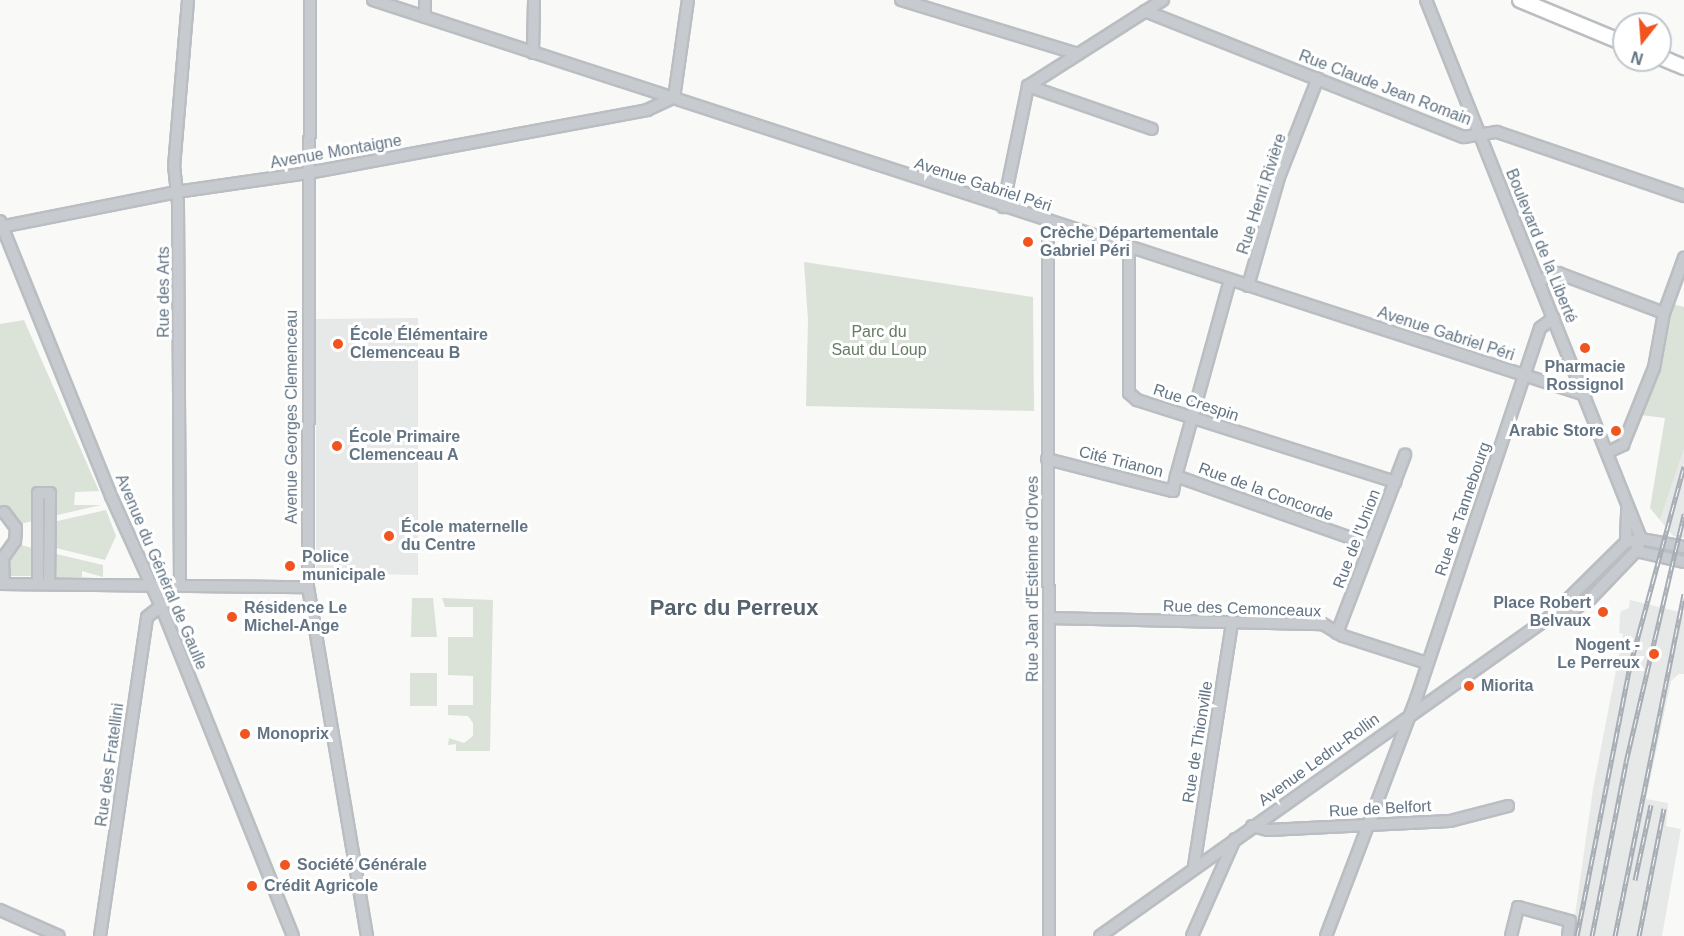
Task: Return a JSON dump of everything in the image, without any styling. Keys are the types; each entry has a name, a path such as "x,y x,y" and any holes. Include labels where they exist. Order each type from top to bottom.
{"main road":[{"path":"1520,0 1612,38"}],"street":[{"name":"Rue des Arts","path":"180,585 174,167 188,0"},
{"name":"Avenue Georges Clemenceau","path":"309,0 308,587 367,936"},
{"name":"Avenue Gabriel Péri","path":"373,0 1048,223 1129,247 1585,395"},
{"path":"425,0 425,17"},
{"path":"534,0 534,53"},
{"path":"674,98 688,0"},
{"path":"901,0 1078,54"},
{"path":"1003,207 1028,86 1163,0"},
{"name":"Boulevard de la Liberté","path":"1426,0 1641,539"},
{"name":"Rue Claude Jean Romain","path":"1145,11 1464,137 1497,132 1684,196"},
{"name":"Rue Henri Rivière","path":"1248,286 1279,177 1318,78"},
{"path":"1028,86 1152,129"},
{"name":"Avenue Montaigne","path":"1,224 176,192 308,173 647,110 674,98"},
{"name":"Rue Jean d'Estienne d'Orves","path":"1048,223 1048,936"},
{"name":"Avenue du Général de Gaulle","path":"1,224 111,496 153,585 293,936"},
{"name":"Rue Crespin","path":"1129,247 1129,393 1137,400 1395,482"},
{"path":"1608,452 1623,445 1654,368 1664,313 1684,258"},
{"path":"1538,281 1558,273 1664,313"},
{"name":"Rue de la Concorde","path":"1230,280 1176,476 1368,544"},
{"name":"Rue de Tannebourg","path":"1326,936 1370,823 1427,663 1540,328 1554,318"},
{"name":"Rue de l'Union","path":"1338,633 1368,544 1405,455"},
{"name":"Cité Trianon","path":"1047,459 1173,491 1176,476"},
{"path":"38,493 50,493 43,584 38,493"},
{"name":"Boulevard de la Liberté","path":"1626,542 1628,503"},
{"path":"4,512 16,528 15,541 3,558 2,584 308,587"},
{"path":"1551,616 1565,615 1590,599 1636,551 1641,539"},
{"path":"1626,542 1641,539 1684,547"},
{"path":"1626,542 1636,551 1684,562"},
{"name":"Avenue Ledru-Rollin","path":"1090,936 1103,933 1194,866 1551,616 1626,542"},
{"name":"Avenue Ledru-Rollin","path":"1565,615 1584,585"},
{"name":"Rue des Fratellini","path":"100,936 147,617 161,606"},
{"name":"Rue des Cemonceaux","path":"1049,618 1323,624 1338,633 1427,663"},
{"name":"Rue de Thionville","path":"1194,866 1232,623"},
{"name":"Rue de Belfort","path":"1252,826 1268,830 1370,823 1450,821 1508,806"},
{"path":"1192,936 1235,839"},
{"path":"1511,936 1518,907 1570,921 1568,936"},
{"path":"0,910 59,936"}],"shaded area":[{"path":"418,318 418,575 321,573 316,569 316,319"},
{"path":"1684,449 1684,538 1673,536 1660,520"},
{"path":"1630,600 1684,613 1684,674 1679,674 1671,681 1646,799 1668,803 1666,826 1681,829 1662,936 1572,936 1593,789 1623,634 1619,633 1620,615 1621,611 1629,608"}],"green space":[{"name":"Parc du Saut du Loup","path":"804,262 1033,297 1034,411 806,406 808,320"},
{"path":"1673,304 1684,307 1684,449 1660,520 1650,508 1665,418 1640,415"},
{"path":"24,320 99,491 75,492 74,505 101,505 53,516 52,497 37,497 36,520 17,525 8,505 0,505 0,324"},
{"path":"106,510 116,536 105,560 52,547 53,522"},
{"path":"17,544 36,549 35,576 8,576 8,558"},
{"path":"52,553 103,565 103,577 82,571 82,577 52,577"},
{"path":"412,598 433,598 437,637 411,637"},
{"path":"442,598 493,600 490,751 456,751 456,744 448,745 449,738 464,743 473,736 473,723 468,716 448,715 448,705 473,705 473,676 448,675 448,637 473,637 473,607 445,607"},
{"path":"410,673 437,673 437,706 410,706"}],"railway":[{"path":"1577,936 1629,670 1684,466"},
{"path":"1592,936 1626,762 1684,514"},
{"path":"1615,936 1684,594"},
{"path":"1635,880 1651,805"},
{"path":"1639,936 1664,808"}],"place":[{"name":"Crèche Départementale Gabriel Péri","path":"1028,242"},
{"name":"École Élémentaire Clemenceau B","path":"338,344"},
{"name":"Pharmacie Rossignol","path":"1585,348"},
{"name":"Arabic Store","path":"1616,431"},
{"name":"École Primaire Clemenceau A","path":"337,446"},
{"name":"École maternelle du Centre","path":"389,536"},
{"name":"Police municipale","path":"290,566"},
{"name":"Place Robert Belvaux","path":"1603,612"},
{"name":"Résidence Le Michel-Ange","path":"232,617"},
{"name":"Nogent - Le Perreux","path":"1654,654"},
{"name":"Miorita","path":"1469,686"},
{"name":"Monoprix","path":"245,734"},
{"name":"Société Générale","path":"285,865"},
{"name":"Crédit Agricole","path":"252,886"}],"district":[{"name":"Parc du Perreux","path":"734,608"}]}
